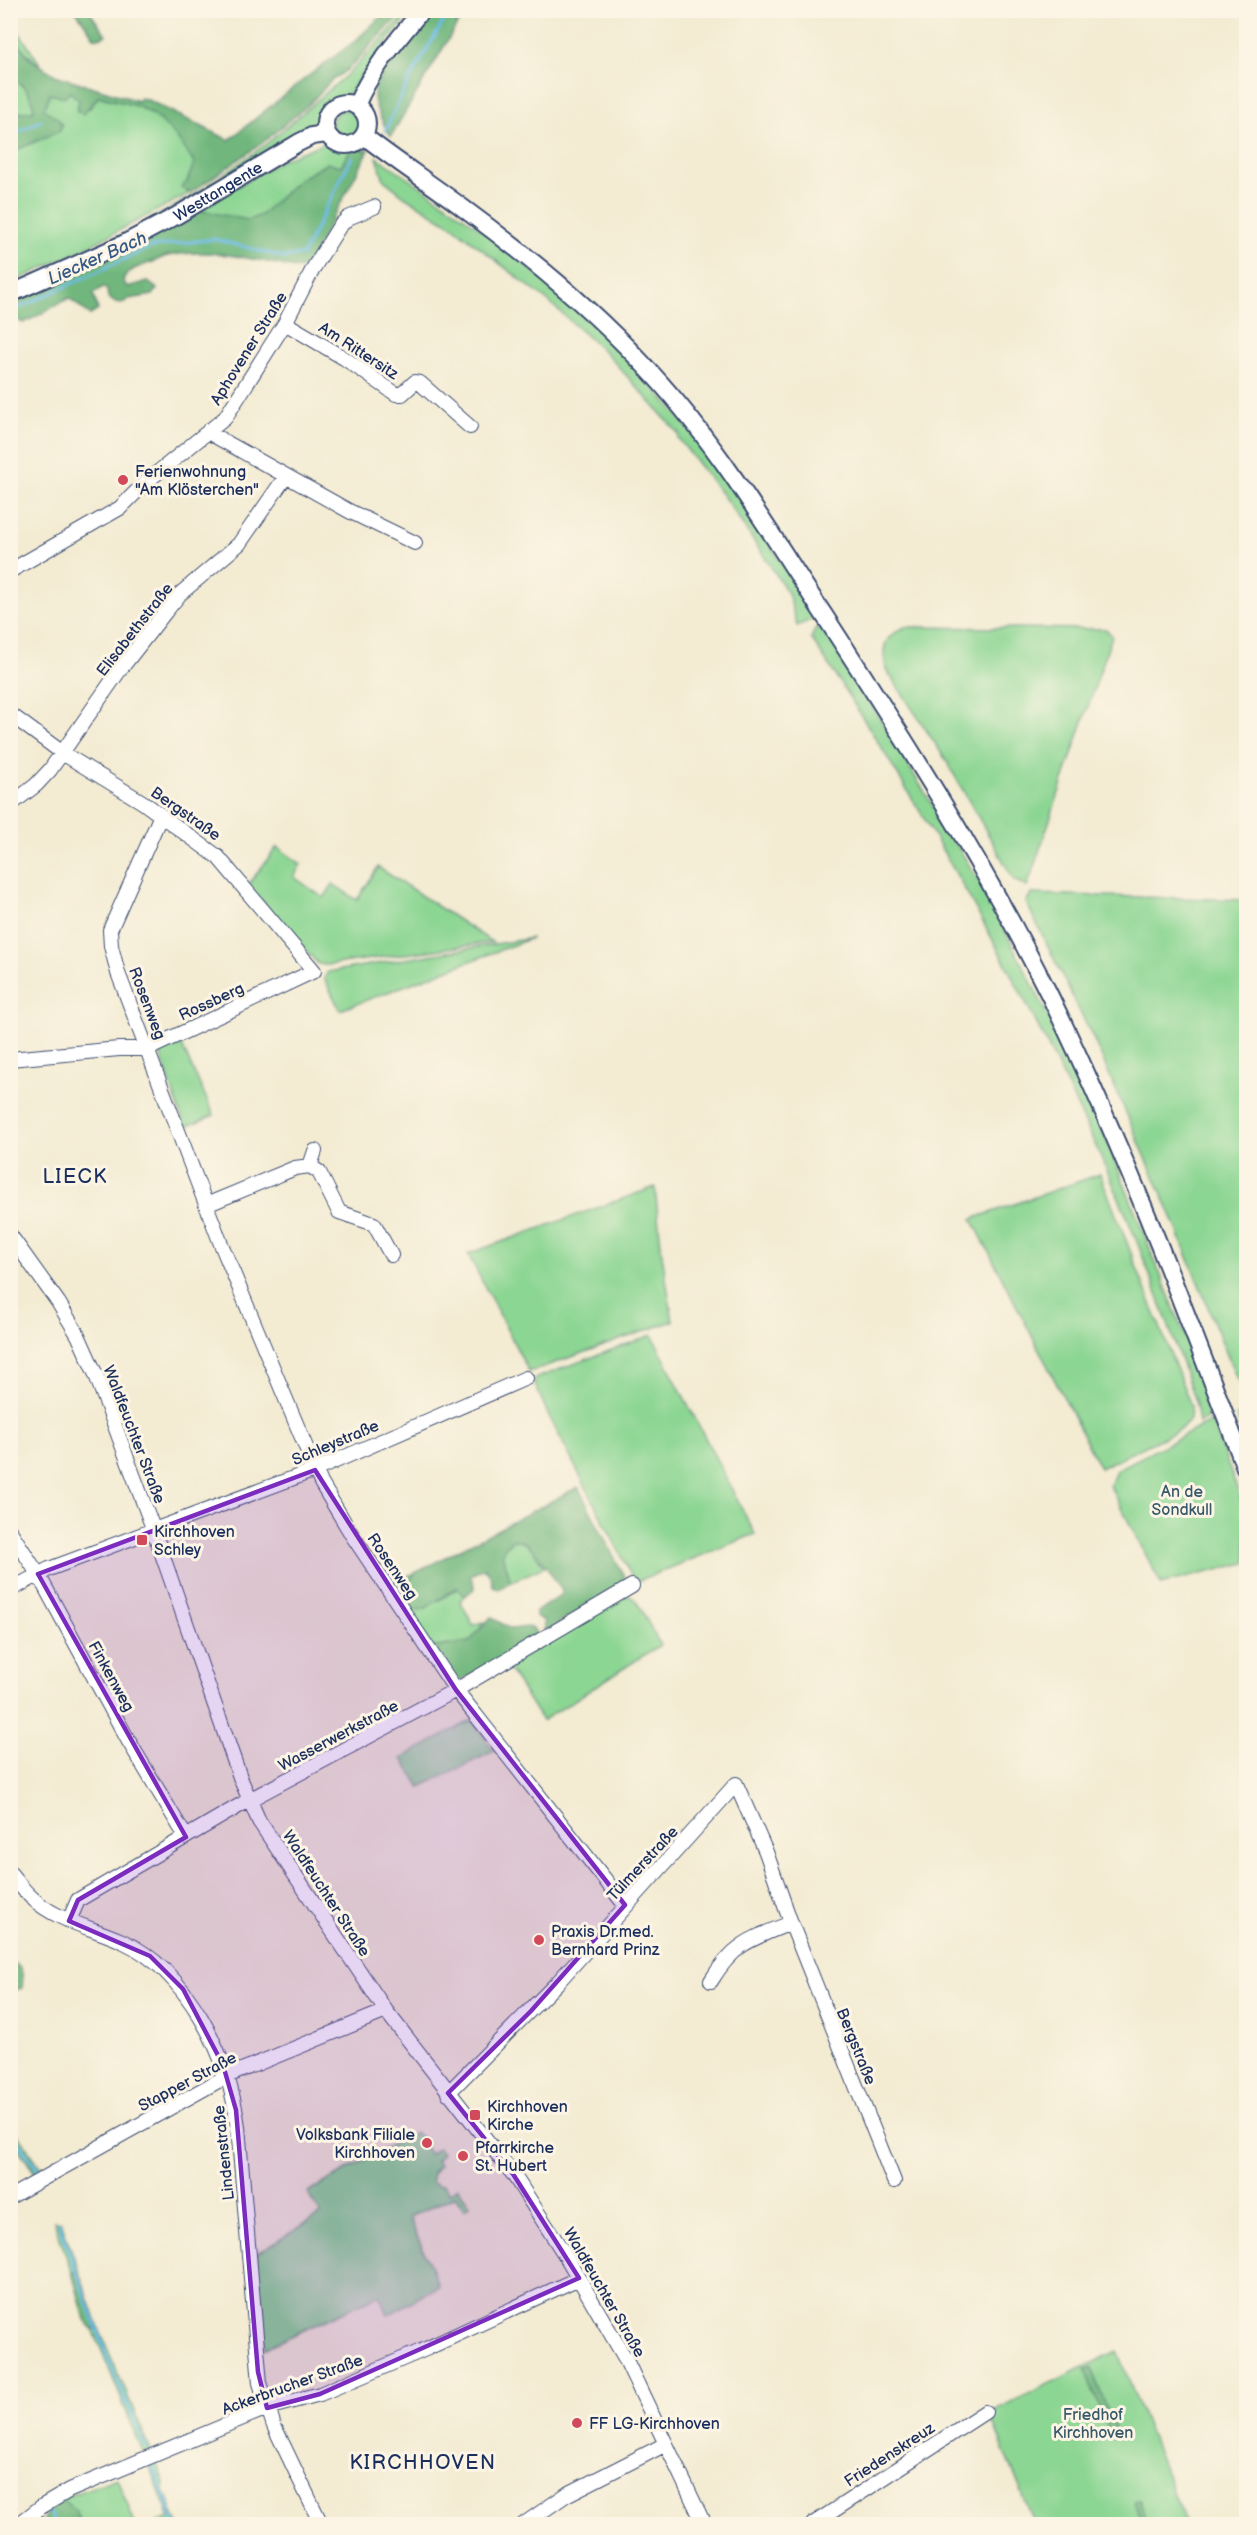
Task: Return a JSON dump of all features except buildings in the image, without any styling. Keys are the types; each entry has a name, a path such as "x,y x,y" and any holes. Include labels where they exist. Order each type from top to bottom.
{"main road":[{"path":"356,106 362,91 401,35 422,10"},
{"path":"345,103 356,106 366,116 364,136 354,144 342,145 327,134 325,122 334,107 345,103"},
{"name":"Westtangente","path":"10,294 123,244 176,216 297,143 312,136 327,134"},
{"path":"364,136 519,250 551,276 622,342 695,425 765,523 907,742 982,868 1043,984 1127,1164 1246,1470"}],"street":[{"name":"Aphovener Straße","path":"10,571 120,508 146,482 225,418 285,323 339,227 348,218 374,207"},
{"name":"Am Rittersitz","path":"285,323 344,358 396,394 402,394 415,382 420,383 470,427"},
{"path":"209,430 213,435 349,511 415,543"},
{"name":"Elisabethstraße","path":"10,805 36,786 64,754 119,671 180,594 239,544 286,476"},
{"name":"Bergstraße","path":"10,714 64,754 161,815 218,856 314,971"},
{"name":"Rosenweg","path":"161,815 110,930 111,946 118,973 206,1204 315,1470 352,1535 456,1690 625,1905"},
{"name":"Rossberg","path":"10,1059 119,1049 148,1049 314,971"},
{"path":"310,1166 315,1150"},
{"path":"206,1204 295,1168 310,1166 319,1172 339,1212 374,1224 391,1255"},
{"name":"Waldfeuchter Straße","path":"10,1235 58,1302 78,1335 96,1375 249,1800 259,1821 318,1913 386,2011 513,2174 579,2278 619,2347 704,2524"},
{"name":"Schleystraße","path":"10,1590 38,1574 315,1470 526,1378"},
{"name":"Finkenweg","path":"10,1531 38,1574 128,1740 186,1837"},
{"name":"Wasserwerkstraße","path":"69,1921 78,1900 249,1800 456,1690 632,1586"},
{"name":"Bergstraße","path":"736,1784 766,1852 790,1923 894,2181"},
{"name":"Tülmerstraße","path":"448,2093 531,2011 736,1784"},
{"name":"Lindenstraße","path":"10,1873 30,1897 48,1910 69,1921 122,1941 150,1956 183,1989 227,2076 233,2094 238,2127 258,2372 267,2408 321,2524"},
{"path":"711,1981 721,1964 744,1942 790,1923"},
{"name":"Stapper Straße","path":"10,2197 227,2076 386,2011"},
{"name":"Ackerbrucher Straße","path":"19,2524 41,2507 70,2490 267,2408 320,2394 579,2278"},
{"name":"Friedenskreuz","path":"813,2524 985,2412"},
{"path":"524,2524 566,2495 666,2444"}],"highlighted area":[{"path":"315,1470 456,1690 625,1905 531,2011 448,2093 513,2174 579,2278 320,2394 267,2408 258,2372 236,2110 223,2065 183,1989 150,1956 69,1921 78,1900 186,1837 38,1574"}],"green space":[{"path":"388,10 404,11 347,70 331,81 309,104 261,144 190,193 181,187 187,182 194,163 171,132 157,118 141,108 99,96 83,114 77,111 79,100 70,92 65,97 50,94 44,109 58,119 62,125 60,131 11,152 11,113 34,111 27,91 11,77 11,32 30,59 55,75 138,101 140,98 146,99 229,140 355,41"},
{"path":"76,11 89,11 106,35 99,38 94,37"},
{"path":"409,11 413,11 381,49 350,93 326,106 317,125 266,151 154,222 48,270 122,235 188,199 264,146 349,73"},
{"path":"438,11 465,11 391,136 376,107 375,86 398,50"},
{"path":"10,19 42,67 16,40"},
{"path":"11,77 27,91 34,111 11,113"},
{"path":"70,92 79,100 78,111 90,108 99,96 134,105 156,117 177,139 194,163 187,182 187,192 190,193 82,250 11,283 10,152 60,131 44,109 50,94 65,97"},
{"path":"346,110 356,114 360,124 356,134 346,138 336,134 332,124 336,114"},
{"path":"327,142 337,146 366,150 351,149 341,166 328,163 303,177 271,209 257,218 238,220 199,210 281,160"},
{"path":"351,149 369,150 308,264 300,269 217,254 167,256 135,269 123,279 126,286 130,287 147,281 157,289 153,295 128,299 123,303 114,302 108,297 107,290 103,287 93,294 98,310 90,315 69,298 23,323 14,318 11,320 10,302 113,256 199,210 248,220 261,215 298,180 328,163 341,166"},
{"path":"377,157 450,206 517,258 565,299 655,389 732,486 814,615 813,619 797,626 788,593 724,497 678,438 679,434 607,354 549,302 451,225 404,196 384,180"},
{"path":"905,627 1106,629 1112,636 1027,887 1014,880 944,757 886,669 884,648 888,638"},
{"path":"816,628 821,628 828,634 982,886 1087,1094 1209,1396 1208,1418 1199,1423 1196,1404 1139,1247 1114,1185 1069,1088 966,890 891,763 811,638"},
{"path":"277,847 301,864 294,877 324,898 333,884 357,900 378,867 492,942 327,965 318,964 248,885"},
{"path":"1031,894 1246,900 1246,1388 1236,1377 1172,1217 1094,1040 1026,902"},
{"path":"532,938 340,1010 324,978 328,972"},
{"path":"180,1042 214,1115 185,1127 160,1053"},
{"path":"1100,1174 1191,1406 1190,1419 1181,1429 1100,1468 972,1219"},
{"path":"655,1187 662,1255 673,1321 529,1372 468,1254"},
{"path":"652,1335 755,1534 635,1582 547,1412 534,1382 536,1378"},
{"path":"1246,1414 1246,1442 1237,1416"},
{"name":"An de Sondkull","path":"1212,1421 1246,1513 1246,1563 1161,1584 1110,1486 1116,1470"},
{"path":"578,1487 625,1578 623,1583 550,1629 544,1630 544,1621 536,1616 536,1612 563,1593 531,1547 519,1540 513,1540 507,1545 503,1555 510,1582 499,1589 493,1586 491,1576 485,1568 470,1575 475,1588 465,1596 458,1588 426,1608 415,1611 408,1605 398,1589 415,1573"},
{"path":"513,1540 528,1546 544,1567 510,1582 502,1554 503,1549"},
{"path":"415,1573 398,1589 408,1605 438,1601 458,1588 465,1596 460,1600 473,1625 484,1622 476,1636 469,1642 431,1648 390,1583"},
{"path":"624,1596 636,1600 660,1645 542,1721 507,1666"},
{"path":"491,1617 510,1629 529,1627 538,1635 459,1682 431,1648 469,1642"},
{"path":"472,1720 494,1751 420,1787 402,1758"},
{"path":"10,1960 20,1968 23,1979 22,1988 11,1992"},
{"path":"10,2124 46,2175 39,2179 11,2138"},
{"path":"415,2132 421,2138 429,2154 438,2148 442,2153 436,2160 439,2165 432,2173 432,2181 443,2185 450,2193 457,2187 470,2205 464,2209 455,2196 409,2217 439,2286 388,2315 379,2295 265,2348 256,2254 321,2214 308,2192"},
{"path":"54,2221 61,2222 80,2274 72,2272"},
{"path":"72,2272 80,2274 99,2329 93,2329 85,2320"},
{"path":"93,2329 99,2329 151,2451 144,2455"},
{"name":"Friedhof Kirchhoven","path":"1117,2351 1186,2524 1035,2524 991,2418 997,2409"},
{"path":"1091,2368 1118,2436 1112,2439 1085,2370"},
{"path":"156,2461 165,2486 163,2488 178,2524 154,2524 170,2518 148,2463"},
{"path":"117,2478 135,2524 80,2524 76,2511 61,2499"},
{"path":"61,2499 76,2511 80,2524 39,2524 44,2520 48,2509"},
{"path":"1139,2500 1149,2524 1142,2524 1134,2502"}],"waterway":[{"name":"Liecker Bach","path":"385,131 408,82 450,10"},
{"path":"10,136 42,120"},
{"name":"Liecker Bach","path":"10,312 151,247 214,239 286,258 303,254 352,157"},
{"path":"10,2132 41,2174"},
{"path":"59,2223 105,2351 146,2448"},
{"path":"151,2462 175,2524"},
{"path":"49,2512 55,2524"}],"place":[{"name":"Ferienwohnung \"Am Klösterchen\"","path":"123,480"},
{"name":"Kirchhoven Schley","path":"142,1540"},
{"name":"Praxis Dr.med. Bernhard Prinz","path":"539,1940"},
{"name":"Kirchhoven Kirche","path":"475,2115"},
{"name":"Volksbank Filiale Kirchhoven","path":"427,2143"},
{"name":"Pfarrkirche St. Hubert","path":"463,2156"},
{"name":"FF LG-Kirchhoven","path":"577,2423"}],"district":[{"name":"LIECK","path":"75,1176"},
{"name":"KIRCHHOVEN","path":"423,2462"}]}
